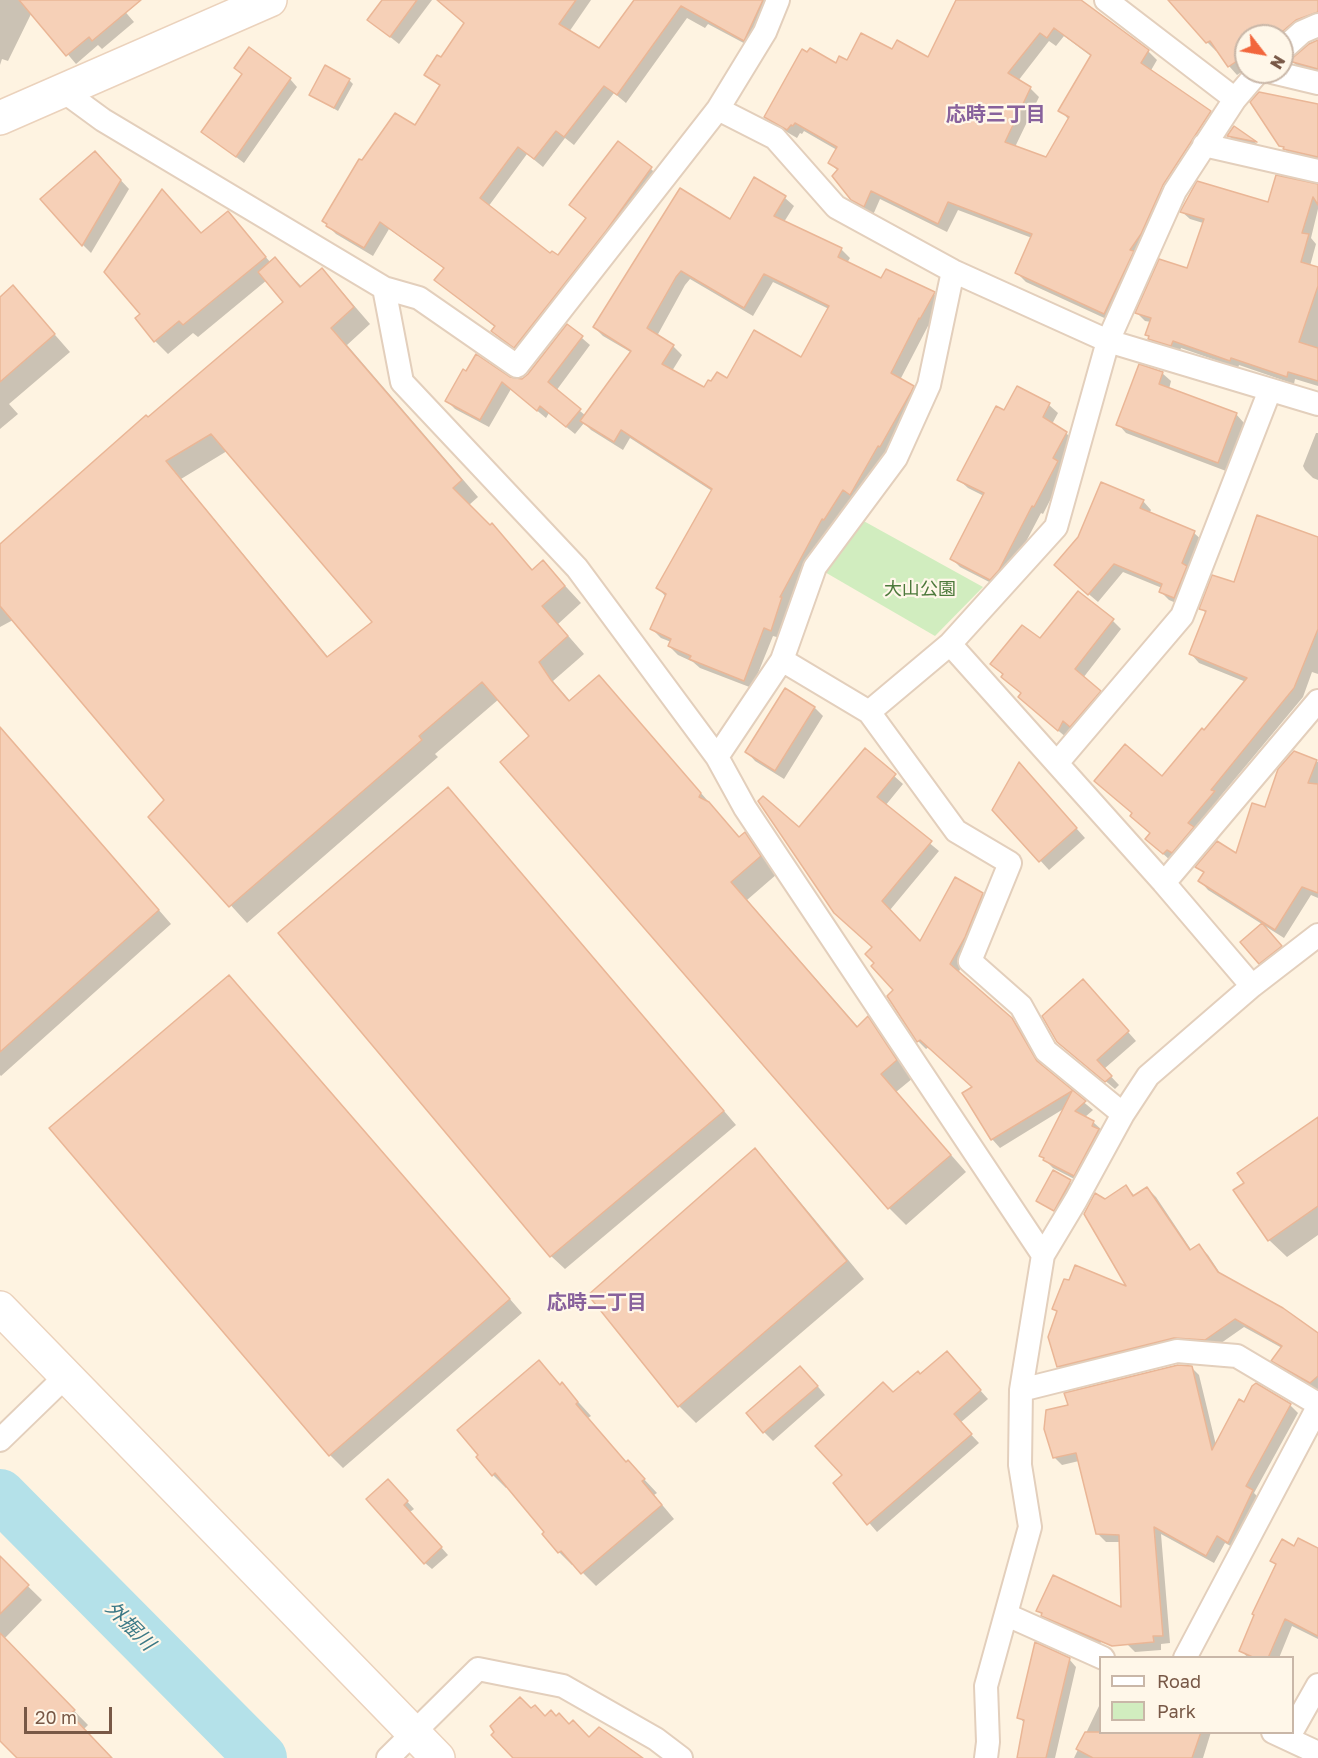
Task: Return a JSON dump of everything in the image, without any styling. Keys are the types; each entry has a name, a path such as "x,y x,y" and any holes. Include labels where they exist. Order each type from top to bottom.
{"street":[{"path":"0,118 270,0"},
{"path":"62,90 103,120 384,288 419,298 517,366 718,110 765,33 778,0"},
{"path":"1106,0 1235,99"},
{"path":"1294,39 1302,32 1318,25"},
{"path":"1294,77 1318,83"},
{"path":"869,712 950,644 1056,527 1108,341 1175,191 1235,99 1248,84"},
{"path":"718,110 775,138 836,207 953,271 1108,341 1318,404"},
{"path":"1204,145 1318,171"},
{"path":"717,757 782,660 815,567 896,458 929,385 953,271"},
{"path":"384,288 402,382 577,568 717,757 745,808 1043,1255"},
{"path":"1057,763 1182,616 1270,390"},
{"path":"950,644 1164,883 1252,986"},
{"path":"782,660 869,712 956,831 1010,863 970,961 1021,1006 1046,1051 1123,1114"},
{"path":"1164,883 1318,701"},
{"path":"986,1758 988,1742 986,1686 1030,1527 1020,1465 1021,1390 1043,1255 1077,1200 1123,1114 1148,1076 1252,986 1318,935"},
{"path":"0,1308 438,1758"},
{"path":"1021,1390 1177,1351 1237,1356 1318,1406 1186,1656"},
{"path":"0,1440 66,1376"},
{"path":"1007,1615 1099,1656"},
{"path":"388,1758 478,1669 563,1686 656,1739 681,1758"},
{"path":"1294,1722 1318,1685"},
{"path":"1286,1734 1318,1753"}],"green space":[{"name":"大山公園","path":"860,519 983,587 935,636 823,571"}],"building":[{"path":"19,0 141,0 92,41 89,37 66,56"},
{"path":"382,0 417,0 390,37 367,20"},
{"path":"437,0 576,0 559,24 599,48 634,0 763,0 744,41 681,6 617,95 604,86 564,137 556,131 534,159 518,147 480,198 550,253 552,251 558,255 586,218 569,205 618,141 652,167 606,231 514,348 491,331 495,326 434,280 444,268 380,222 364,248 326,226 327,224 322,221 359,159 362,160 395,113 415,125 440,85 424,75 437,55 441,57 464,23"},
{"path":"956,0 1081,0 1149,50 1141,63 1211,111 1163,185 1141,234 1130,250 1134,251 1104,314 1015,273 1032,234 948,202 938,224 871,191 864,207 851,200 832,176 838,169 828,163 837,147 795,123 787,130 764,117 802,49 807,52 810,48 836,63 839,56 847,60 861,33 892,49 897,40 928,57","holes":["1054,28 1091,55 1058,111 1069,117 1046,157 1005,142 1031,87 1008,73 1040,33 1047,38"]},
{"path":"1168,0 1318,0 1318,12 1291,24 1234,24 1234,63 1228,67 1210,41 1206,43"},
{"path":"1318,40 1318,69 1294,62 1294,57 1309,44"},
{"path":"249,47 291,78 236,157 201,132 242,74 234,68"},
{"path":"325,65 350,79 334,108 309,95"},
{"path":"1259,92 1318,104 1318,157 1283,149 1284,147 1279,146 1250,102"},
{"path":"1234,126 1257,142 1227,136"},
{"path":"95,151 121,180 82,246 40,199"},
{"path":"1276,175 1318,184 1318,205 1313,197 1302,233 1309,234 1301,262 1318,267 1318,286 1299,342 1318,348 1318,381 1288,372 1287,377 1231,358 1230,361 1173,341 1171,346 1148,339 1149,336 1145,335 1151,318 1135,313 1159,259 1187,268 1204,219 1180,212 1197,181 1268,202"},
{"path":"754,177 786,196 774,216 842,248 838,257 881,278 886,269 935,292 891,373 914,386 850,495 843,490 824,520 822,519 780,597 782,597 771,631 764,628 744,681 689,659 691,656 668,646 671,639 650,629 666,594 656,588 712,489 621,430 614,442 580,421 631,351 593,327 680,188 730,219","holes":["681,271 744,308 764,274 829,306 801,357 754,330 727,378 717,372 704,387 662,364 674,345 647,328"]},
{"path":"162,189 201,233 228,211 266,257 183,325 179,321 154,342 135,318 140,314 104,272"},
{"path":"275,257 300,287 322,268 354,307 331,328 462,480 453,488 490,525 492,523 532,570 543,560 565,586 542,606 568,636 539,662 551,680 569,701 599,675 701,793 699,797 709,802 739,837 745,832 761,856 731,882 857,1027 868,1016 897,1060 881,1074 951,1155 888,1209 500,762 529,736 482,682 419,736 422,740 229,907 148,817 164,800 0,606 0,544 146,415 148,417 283,302 258,272","holes":["211,434 372,622 327,657 166,461"]},
{"path":"13,285 55,334 0,382 0,297"},
{"path":"567,324 583,336 548,382 581,409 566,427 540,406 537,411 502,382 480,420 445,401 463,369 466,371 476,354 510,377 522,379"},
{"path":"1139,364 1163,372 1159,384 1237,413 1218,463 1116,425"},
{"path":"1017,386 1050,403 1043,417 1067,432 1053,458 1058,461 999,570 990,580 950,559 984,493 957,480 996,406 1004,410"},
{"path":"1101,482 1144,500 1140,508 1195,531 1182,563 1187,566 1174,598 1159,592 1162,584 1114,564 1088,595 1054,565 1078,537"},
{"path":"1257,515 1318,537 1318,629 1294,688 1211,790 1215,791 1188,823 1194,827 1172,853 1167,850 1163,854 1145,839 1150,833 1130,816 1132,813 1094,781 1125,744 1162,776 1247,678 1189,654 1206,611 1199,609 1212,575 1234,582"},
{"path":"1078,591 1114,619 1075,669 1101,691 1070,727 1063,721 1058,731 1018,697 1021,693 1001,677 1003,674 990,664 1022,625 1040,638"},
{"path":"785,688 815,707 775,771 745,752"},
{"path":"0,727 159,910 0,1052"},
{"path":"865,748 896,774 877,797 932,841 882,901 920,941 955,877 983,893 965,937 950,964 1012,1018 1037,1061 1086,1101 1075,1111 1094,1121 1092,1126 1099,1129 1074,1176 1039,1156 1072,1091 991,1140 962,1093 972,1087 920,1040 917,1042 887,996 893,990 871,966 874,963 865,954 872,947 834,913 758,801 763,796 799,827"},
{"path":"1294,751 1317,760 1308,783 1318,784 1318,893 1302,887 1275,930 1198,881 1204,872 1195,867 1217,841 1236,853 1252,803 1265,807 1278,769"},
{"path":"1019,762 1077,828 1039,862 992,810"},
{"path":"448,787 724,1111 550,1257 278,933"},
{"path":"1262,923 1282,946 1259,964 1240,942"},
{"path":"229,975 510,1299 329,1456 49,1128"},
{"path":"1083,979 1129,1031 1097,1060 1112,1076 1105,1082 1057,1042 1042,1016"},
{"path":"1318,1117 1318,1206 1268,1241 1233,1190 1244,1183 1237,1173"},
{"path":"755,1148 847,1261 678,1407 588,1295"},
{"path":"1053,1170 1071,1180 1054,1211 1036,1201"},
{"path":"1126,1185 1133,1196 1147,1187 1190,1250 1199,1244 1218,1272 1283,1308 1318,1333 1318,1376 1310,1383 1271,1361 1282,1346 1235,1319 1205,1340 1174,1338 1057,1367 1048,1337 1057,1311 1052,1309 1064,1279 1069,1280 1075,1265 1126,1286 1084,1214 1095,1193 1105,1199"},
{"path":"947,1351 981,1390 954,1414 972,1434 867,1525 833,1483 842,1475 815,1446 883,1382 893,1392 918,1371 920,1374"},
{"path":"539,1360 560,1385 562,1382 578,1402 576,1404 626,1462 628,1460 645,1479 642,1481 662,1505 581,1574 561,1551 558,1553 542,1534 544,1532 495,1473 492,1476 457,1430"},
{"path":"1178,1365 1192,1366 1212,1450 1239,1399 1244,1402 1256,1383 1291,1404 1246,1486 1253,1490 1228,1543 1217,1536 1206,1556 1154,1527 1163,1636 1153,1636 1154,1642 1112,1646 1041,1616 1042,1613 1036,1611 1053,1575 1121,1607 1119,1535 1096,1534 1076,1453 1053,1458 1044,1429 1046,1410 1068,1405 1064,1393"},
{"path":"800,1366 818,1386 763,1433 746,1413"},
{"path":"388,1479 408,1501 404,1505 442,1547 424,1564 366,1499"},
{"path":"1298,1538 1318,1548 1318,1636 1285,1619 1269,1656 1250,1656 1239,1651 1254,1615 1252,1614 1276,1564 1270,1561 1282,1539 1294,1546"},
{"path":"0,1556 29,1585 0,1614"},
{"path":"0,1633 75,1710 70,1714 112,1758 17,1758 0,1741"},
{"path":"1035,1642 1070,1658 1046,1758 1017,1758 1024,1720 1017,1718"},
{"path":"520,1697 531,1708 535,1705 545,1716 551,1710 556,1716 559,1713 569,1724 573,1720 589,1737 599,1727 643,1758 513,1758 491,1735 494,1732 490,1726"},
{"path":"1085,1732 1200,1734 1192,1758 1093,1758 1076,1749"}],"waterway":[{"name":"外掘川","path":"0,1495 261,1758"}],"district":[{"name":"応時三丁目","path":"996,115"},
{"name":"応時二丁目","path":"597,1303"}]}
